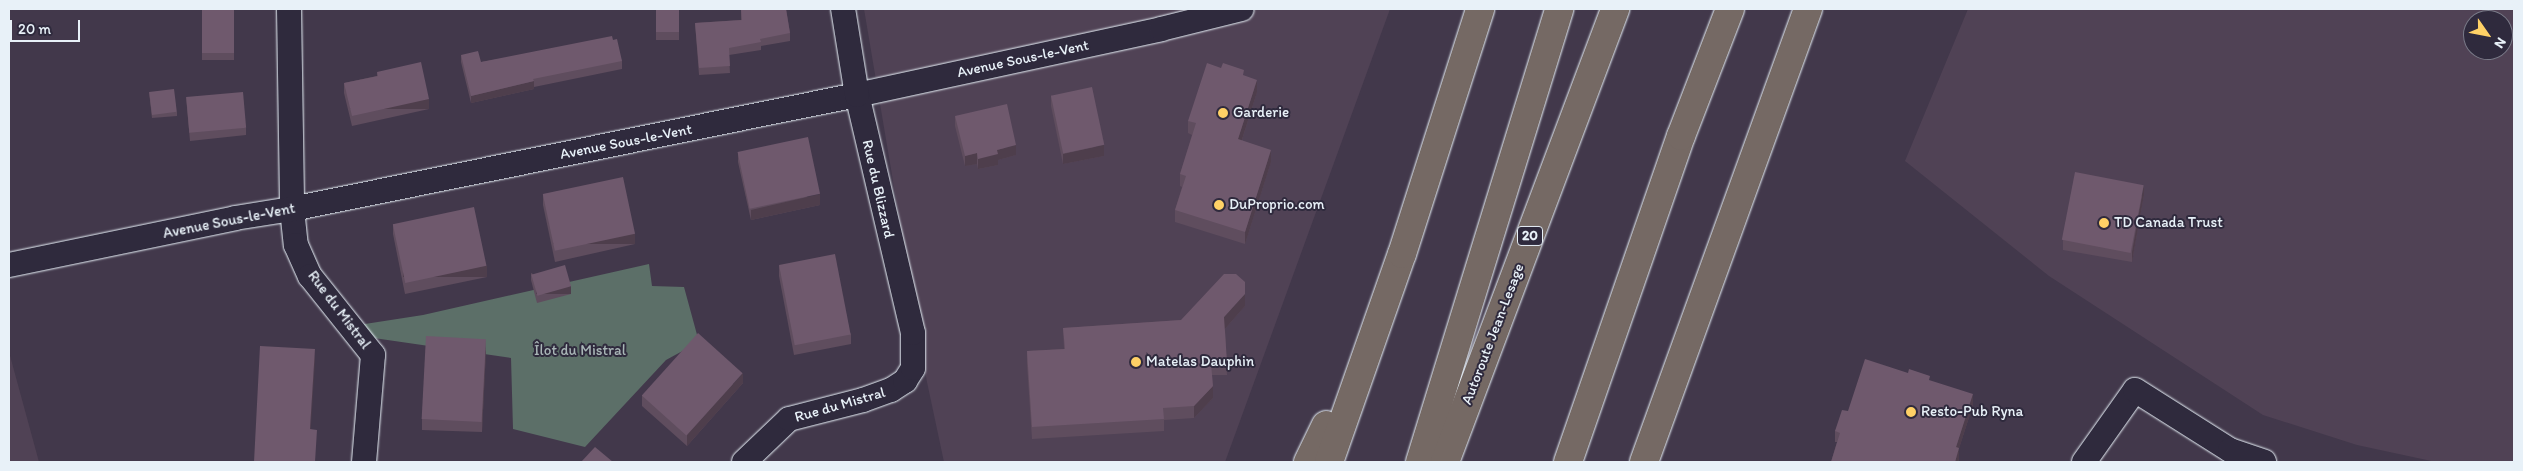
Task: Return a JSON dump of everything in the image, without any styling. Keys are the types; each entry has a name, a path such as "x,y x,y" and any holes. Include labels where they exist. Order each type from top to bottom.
{"highway":[{"path":"1329,462 1402,254 1480,9"},
{"path":"1420,462 1462,331 1559,9"},
{"name":"Autoroute Jean-Lesage","path":"1444,462 1615,9"},
{"path":"1568,462 1681,136 1730,9"},
{"path":"1644,462 1808,9"},
{"path":"1308,462 1402,254"}],"street":[{"name":"Rue du Mistral","path":"289,9 292,209 296,245 310,276 373,355 364,462"},
{"name":"Rue du Blizzard","path":"843,9 857,95 913,334 913,368"},
{"name":"Avenue Sous-le-Vent","path":"9,265 235,218 292,209 857,95 1161,29 1242,9"},
{"name":"Rue du Mistral","path":"744,462 789,419 863,400 892,390 906,381 913,368"},
{"path":"2084,462 2135,390 2230,450 2264,462"}],"shaded area":[{"path":"864,9 1390,9 1225,462 944,462 927,382"},
{"path":"1968,9 2514,9 2514,462 2436,462 2357,445 2263,415 2049,276 1905,161"},
{"path":"9,352 39,462 9,462"}],"green space":[{"name":"Îlot du Mistral","path":"649,264 652,286 684,287 699,342 666,360 585,447 513,429 511,358 360,336 352,326 423,315"}],"building":[{"path":"202,9 234,9 234,53 202,53"},
{"path":"656,9 679,9 679,32 656,32"},
{"path":"741,9 786,9 790,33 760,39 761,42 729,48 730,66 699,68 695,23 742,20"},
{"path":"612,36 613,40 617,39 622,61 533,79 534,81 471,96 461,55 478,51 481,62"},
{"path":"421,62 429,99 352,116 344,83 378,76 377,72"},
{"path":"1207,63 1221,68 1223,63 1244,70 1243,75 1257,80 1238,139 1271,150 1245,232 1175,210 1186,176 1180,174 1196,123 1188,121"},
{"path":"1092,87 1104,145 1063,153 1051,96"},
{"path":"174,89 177,112 152,115 149,92"},
{"path":"243,92 246,128 189,133 186,97"},
{"path":"1007,104 1016,145 997,150 998,154 978,159 977,153 965,156 955,116"},
{"path":"808,137 820,194 750,209 738,152"},
{"name":"TD Canada Trust","path":"2075,172 2144,185 2131,253 2062,240"},
{"path":"623,177 635,234 555,251 543,194"},
{"path":"474,207 486,266 405,283 393,224"},
{"path":"835,254 851,334 795,345 779,265"},
{"path":"565,265 571,286 537,296 531,275"},
{"name":"Matelas Dauphin","path":"1224,274 1236,274 1245,282 1245,294 1224,317 1227,362 1211,363 1213,386 1194,406 1163,408 1164,419 1032,427 1027,351 1065,349 1063,328 1181,320"},
{"path":"698,333 743,373 686,436 642,395"},
{"path":"426,336 486,339 482,422 422,419"},
{"path":"260,346 315,349 310,429 317,430 315,462 254,462"},
{"name":"Resto-Pub Ryna","path":"1865,359 1908,373 1909,369 1930,376 1929,380 1973,394 1956,447 1959,448 1955,462 1831,462 1840,433 1835,431 1842,410 1848,411"},
{"path":"595,447 613,462 581,462"}],"place":[{"name":"Garderie","path":"1223,113"},
{"name":"DuProprio.com","path":"1219,205"},
{"name":"TD Canada Trust","path":"2104,223"},
{"name":"Matelas Dauphin","path":"1136,362"},
{"name":"Resto-Pub Ryna","path":"1911,412"}]}
